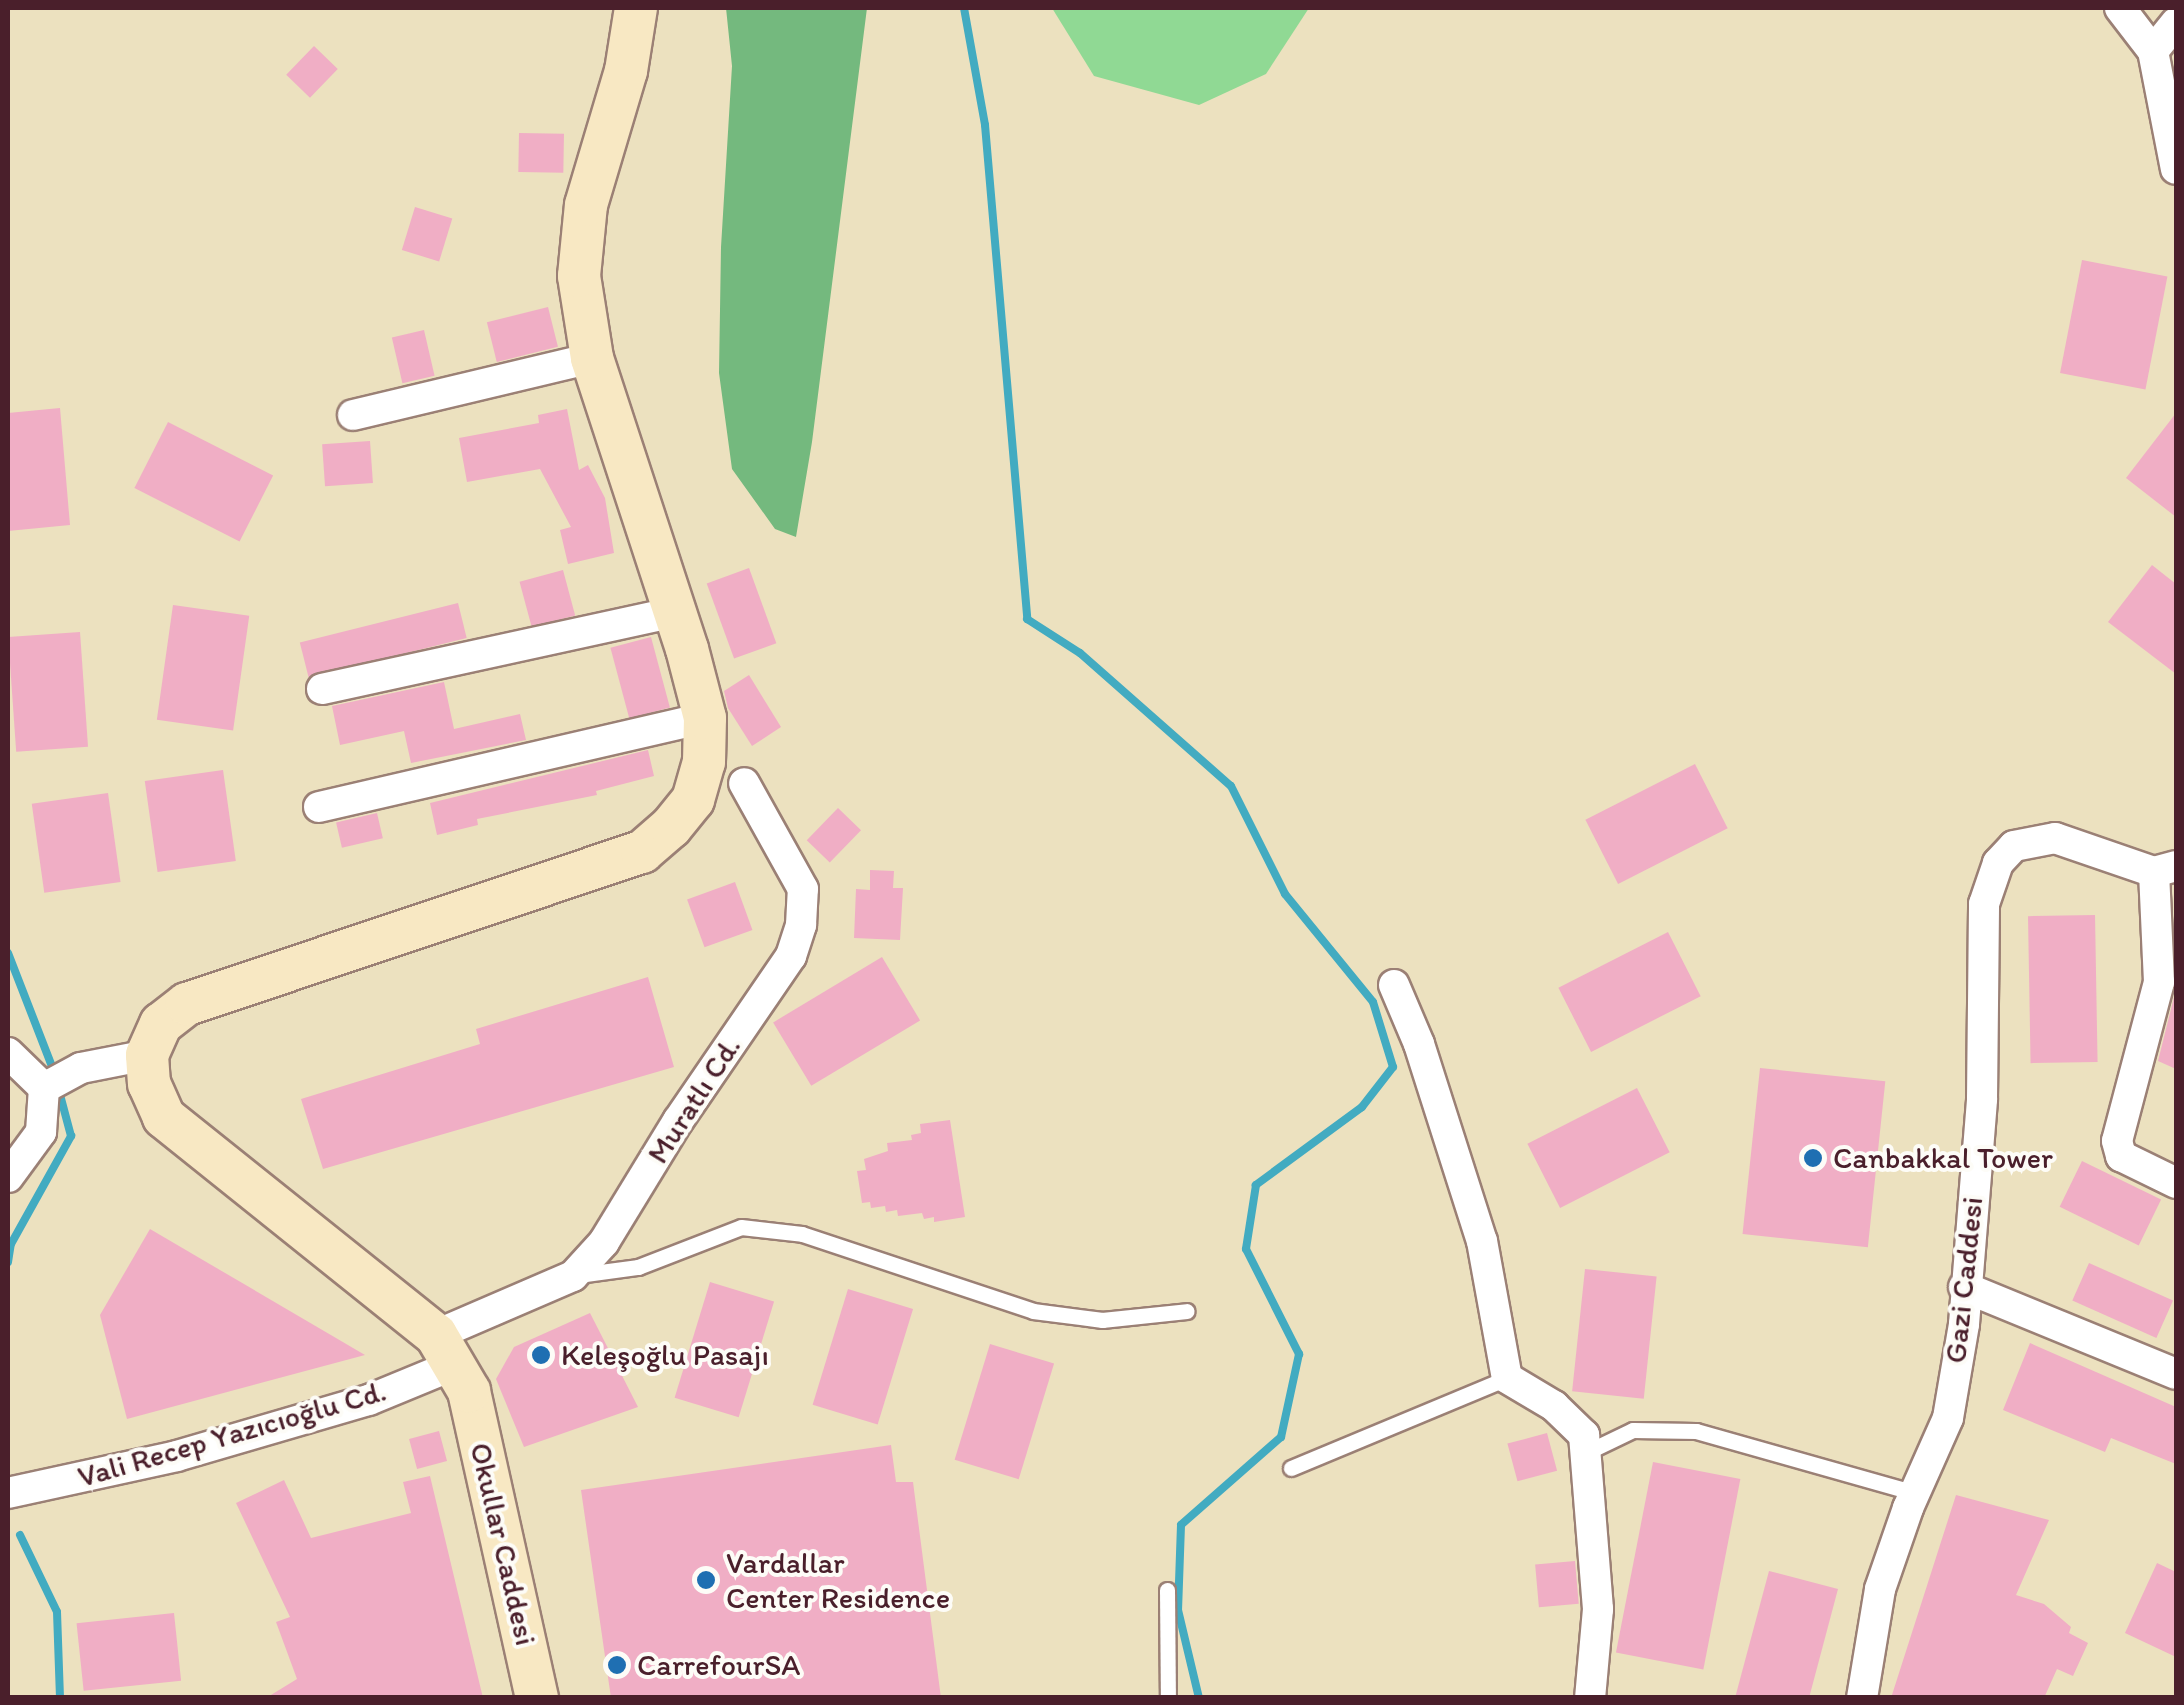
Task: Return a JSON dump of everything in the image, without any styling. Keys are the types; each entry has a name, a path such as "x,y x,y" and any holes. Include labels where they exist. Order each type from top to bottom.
{"street":[{"path":"453,1364 164,1117 149,1084 147,1055 161,1024 187,1004 642,852 671,828 693,800 704,762 705,718 676,612 592,358 580,276 586,205 626,71 636,8"},
{"path":"2120,8 2154,51 2176,169"},
{"path":"2154,51 2176,24"},
{"path":"353,415 592,358"},
{"path":"322,690 676,612"},
{"path":"320,807 705,718"},
{"name":"Muratlı Cd.","path":"453,1364 574,1276 604,1242 678,1121 792,956 801,925 802,889 744,782"},
{"name":"Gazi Caddesi","path":"1862,1698 1880,1588 1948,1418 1964,1324 1982,1099 1984,904 1998,863 2014,846 2055,838 2165,869"},
{"path":"2165,869 2159,982 2117,1141 2121,1156 2176,1184"},
{"path":"1394,985 1419,1044 1482,1242 1507,1378 1554,1406 1584,1435 1598,1610 1590,1698"},
{"path":"8,1053 44,1088 41,1132 8,1177"},
{"path":"44,1088 81,1068 147,1055"},
{"path":"1964,1287 2176,1374"},
{"name":"Vali Recep Yazıcıoğlu Cd.","path":"8,1493 194,1451 369,1400 453,1364"},
{"name":"Okullar Caddesi","path":"453,1364 537,1698"}],"lane":[{"path":"574,1276 638,1267 740,1227 802,1234 1034,1310 1102,1320 1187,1311"},
{"path":"1291,1468 1507,1378"},
{"path":"1585,1453 1633,1430 1696,1431 1915,1494"},
{"path":"1167,1590 1168,1698"}],"green space":[{"path":"726,8 867,8 812,442 796,537 775,529 732,469 719,373 721,247 732,66"},
{"path":"1052,8 1309,8 1266,74 1199,105 1094,76"}],"building":[{"path":"314,46 338,69 310,98 286,75"},
{"path":"519,133 564,134 563,173 518,172"},
{"path":"415,207 452,218 439,261 402,250"},
{"path":"2082,260 2167,277 2145,389 2060,373"},
{"path":"548,307 558,347 497,362 487,322"},
{"path":"424,330 435,376 402,383 392,337"},
{"path":"60,408 70,525 8,531 8,413"},
{"path":"567,409 579,470 588,465 605,498 614,553 568,564 560,530 571,527 540,469 467,482 459,438 539,423 538,415"},
{"path":"2176,413 2176,517 2126,478"},
{"path":"168,422 273,476 240,542 134,488"},
{"path":"370,441 373,483 325,486 322,444"},
{"path":"2152,565 2176,584 2176,674 2108,622"},
{"path":"749,568 776,643 734,659 707,583"},
{"path":"563,570 575,615 532,627 520,582"},
{"path":"458,603 467,638 309,677 300,642"},
{"path":"173,605 249,616 233,731 157,720"},
{"path":"80,632 88,747 16,752 8,637"},
{"path":"651,637 670,708 629,718 610,648"},
{"path":"749,675 781,727 752,746 728,708 724,691"},
{"path":"444,682 454,729 520,714 526,740 411,763 404,731 340,745 332,706"},
{"path":"648,750 654,776 596,791 597,795 477,819 478,825 437,835 430,803"},
{"path":"1695,764 1728,828 1618,884 1585,820"},
{"path":"223,770 236,861 158,872 145,781"},
{"path":"108,793 121,882 44,893 32,804"},
{"path":"838,808 861,830 830,863 807,840"},
{"path":"377,813 383,838 342,848 336,822"},
{"path":"870,870 894,871 893,888 903,888 900,940 854,938 856,889 870,890"},
{"path":"735,882 752,930 705,947 687,899"},
{"path":"2095,915 2098,1062 2031,1063 2028,916"},
{"path":"1668,932 1701,996 1591,1052 1558,988"},
{"path":"882,957 920,1020 811,1086 773,1022"},
{"path":"648,977 674,1067 323,1169 301,1099 480,1044 476,1029"},
{"path":"2176,989 2176,1069 2158,1061"},
{"name":"Canbakkal Tower","path":"1760,1068 1885,1081 1868,1247 1743,1234"},
{"path":"1637,1088 1670,1152 1560,1208 1527,1144"},
{"path":"950,1120 965,1217 934,1222 934,1217 924,1219 922,1213 898,1216 897,1210 886,1212 885,1206 871,1208 870,1202 862,1203 857,1171 866,1170 864,1159 888,1151 887,1143 912,1140 911,1135 921,1133 920,1124"},
{"path":"2082,1161 2161,1200 2139,1245 2060,1207"},
{"path":"150,1229 365,1355 127,1419 100,1315"},
{"path":"2089,1263 2173,1300 2156,1338 2072,1300"},
{"path":"1585,1269 1657,1277 1644,1399 1572,1391"},
{"path":"710,1282 774,1302 739,1417 675,1398"},
{"path":"848,1289 913,1309 878,1425 813,1405"},
{"path":"590,1313 638,1407 524,1447 496,1379 514,1347"},
{"path":"2030,1343 2176,1407 2176,1464 2111,1438 2105,1452 2003,1410"},
{"path":"990,1344 1054,1364 1019,1479 955,1460"},
{"path":"439,1431 447,1461 417,1469 409,1439"},
{"path":"1547,1433 1557,1471 1517,1481 1507,1444"},
{"path":"891,1445 896,1482 913,1482 941,1698 611,1698 581,1490"},
{"path":"1653,1462 1740,1479 1703,1669 1616,1652"},
{"path":"430,1476 483,1698 266,1698 297,1679 276,1622 290,1617 236,1503 284,1480 311,1538 411,1513 403,1482"},
{"path":"1956,1495 2049,1520 2016,1595 2044,1604 2071,1627 2069,1633 2088,1643 2073,1676 2057,1669 2044,1698 1891,1698"},
{"path":"1575,1561 1579,1604 1539,1607 1535,1564"},
{"path":"2157,1563 2176,1572 2176,1657 2125,1633"},
{"path":"1769,1571 1838,1589 1809,1698 1735,1698"},
{"path":"174,1613 181,1681 84,1691 77,1623"}],"waterway":[{"path":"964,8 985,125 1027,619 1080,653 1231,786 1285,894 1373,1002 1393,1067 1362,1107 1256,1185 1246,1249 1299,1354 1281,1437 1181,1525 1178,1610 1199,1698"},
{"path":"8,953 55,1074"},
{"path":"8,1262 11,1244 71,1136 58,1087"},
{"path":"20,1535 57,1612 60,1698"}],"place":[{"name":"Canbakkal Tower","path":"1813,1158"},
{"name":"Keleşoğlu Pasajı","path":"541,1355"},
{"name":"Vardallar Center Residence","path":"706,1580"},
{"name":"CarrefourSA","path":"617,1665"}]}
